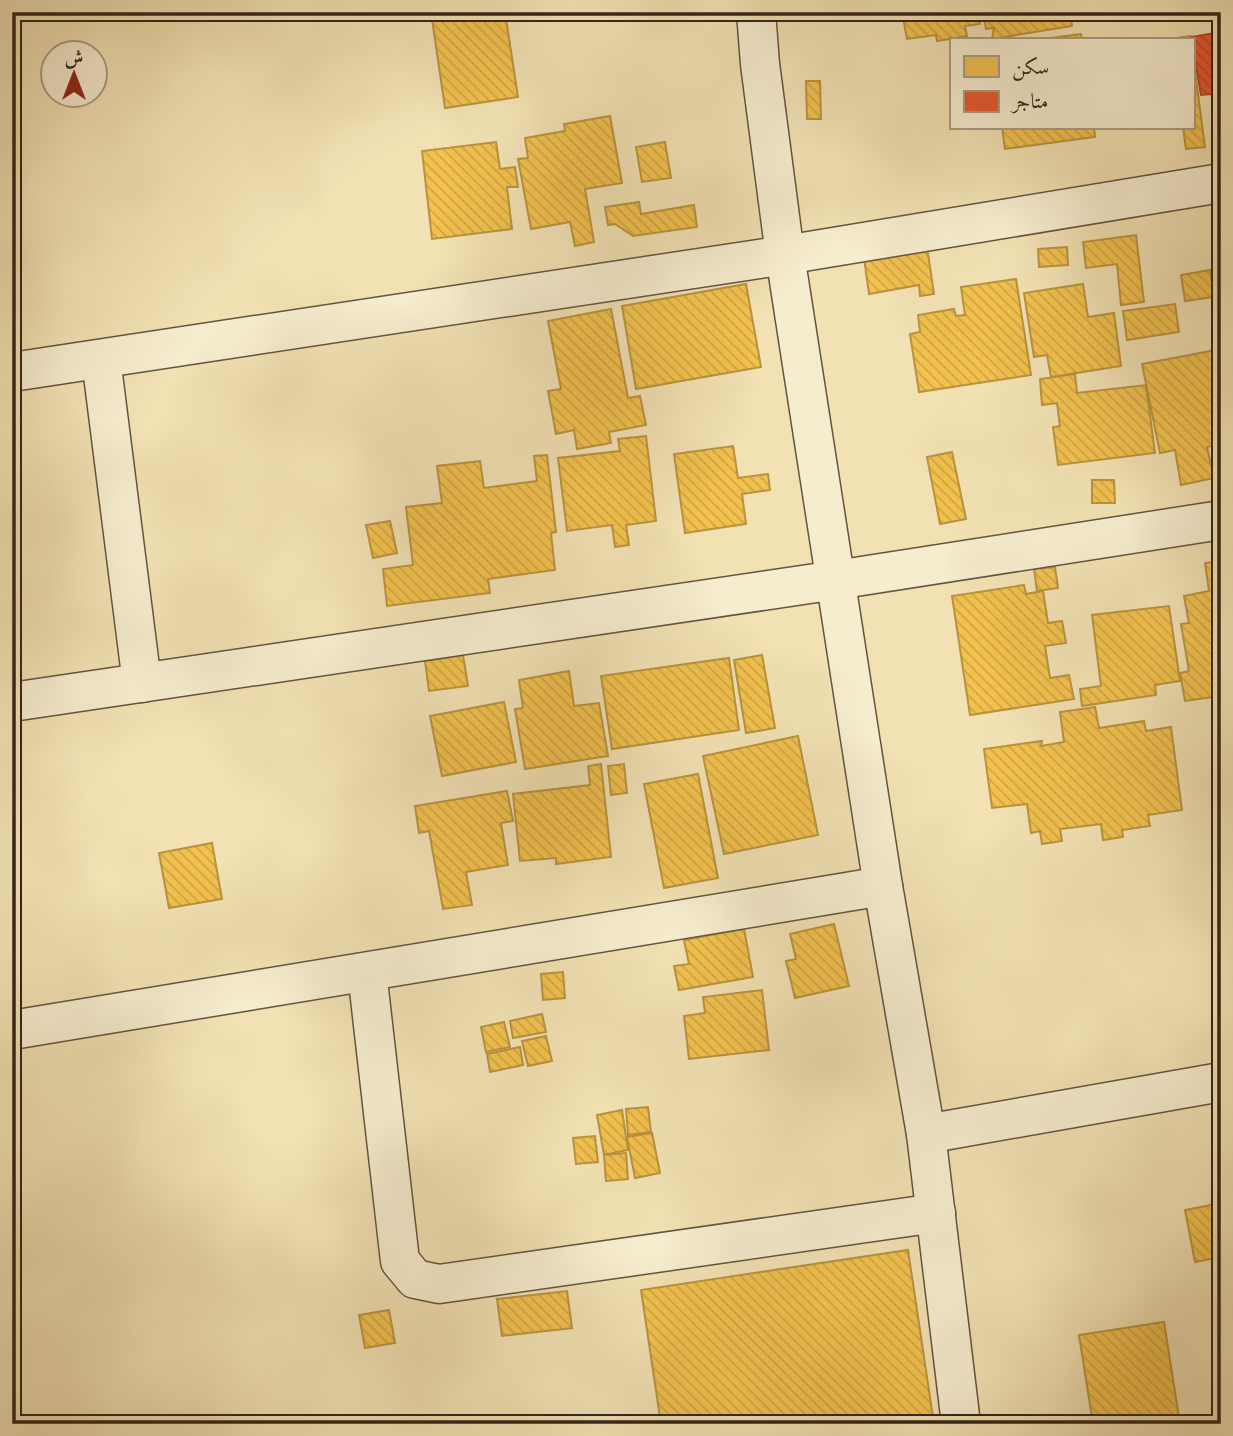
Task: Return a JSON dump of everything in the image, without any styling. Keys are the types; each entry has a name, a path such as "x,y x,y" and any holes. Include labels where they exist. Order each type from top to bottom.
{"street":[{"path":"756,12 760,64 785,255 883,886 926,1134 961,1424"},
{"path":"12,372 785,255 1221,183"},
{"path":"101,359 142,683"},
{"path":"12,702 1221,520"},
{"path":"12,1030 883,886"},
{"path":"367,972 400,1261 415,1279 439,1284 936,1213"},
{"path":"926,1134 1221,1082"}],"building: سكن":[{"path":"431,12 505,12 518,97 445,108"},
{"path":"902,12 978,12 980,24 965,26 967,36 937,41 936,35 907,39"},
{"path":"983,12 1070,12 1072,26 998,38 992,38 994,28 986,29"},
{"path":"1081,34 1082,38 1050,38"},
{"path":"1194,64 1205,147 1186,149 1183,130 1194,130"},
{"path":"806,81 820,81 821,119 807,119"},
{"path":"610,116 622,183 585,189 594,242 575,246 570,222 531,229 518,159 528,158 525,138 565,131 564,124"},
{"path":"1002,130 1094,130 1095,137 1005,149"},
{"path":"496,142 500,169 515,167 518,187 507,187 512,229 432,239 422,151"},
{"path":"665,142 671,178 642,182 636,147"},
{"path":"639,202 641,214 694,205 697,227 633,236 615,224 608,225 605,207"},
{"path":"1136,235 1144,302 1121,305 1117,264 1086,268 1083,242"},
{"path":"927,247 934,294 920,296 919,285 869,294 864,258"},
{"path":"1067,247 1068,265 1039,267 1038,249"},
{"path":"1210,270 1214,297 1185,301 1181,275"},
{"path":"1016,279 1031,375 919,392 910,334 920,332 918,315 954,309 956,316 965,315 961,287"},
{"path":"746,284 761,367 636,389 622,306"},
{"path":"1083,284 1088,317 1114,313 1121,366 1051,377 1047,355 1034,357 1024,293"},
{"path":"1175,304 1179,332 1127,340 1123,311"},
{"path":"611,309 628,398 640,396 646,425 609,432 611,443 577,449 574,430 556,434 548,391 561,389 548,321"},
{"path":"1221,349 1221,444 1207,447 1214,478 1181,485 1175,450 1160,453 1142,364"},
{"path":"1075,374 1077,393 1146,385 1155,453 1058,465 1053,427 1060,426 1057,403 1042,405 1040,379"},
{"path":"646,436 656,521 626,525 629,545 615,547 612,525 567,531 558,458 620,451 618,439"},
{"path":"733,446 738,478 768,474 770,490 742,494 746,524 685,533 674,454"},
{"path":"952,452 966,519 940,524 927,457"},
{"path":"547,455 556,532 551,533 555,570 488,579 490,593 387,606 383,569 413,565 406,507 442,503 437,466 480,461 484,488 537,481 534,456"},
{"path":"1092,480 1114,480 1115,503 1092,503"},
{"path":"390,521 397,553 373,558 366,525"},
{"path":"1221,561 1221,696 1185,701 1180,673 1189,671 1181,624 1189,623 1184,596 1209,591 1205,563"},
{"path":"1055,567 1058,588 1037,591 1034,569"},
{"path":"1024,585 1026,594 1043,591 1048,623 1062,621 1066,643 1045,646 1050,678 1069,675 1074,699 970,715 952,596"},
{"path":"1169,606 1180,681 1155,685 1156,695 1082,706 1080,689 1101,686 1092,615"},
{"path":"463,655 468,686 429,691 425,661"},
{"path":"762,655 775,728 746,733 734,660"},
{"path":"729,658 739,730 612,749 601,676"},
{"path":"569,671 574,706 599,703 608,756 525,769 515,709 523,708 519,680"},
{"path":"504,702 516,762 442,776 430,716"},
{"path":"1095,707 1099,728 1144,721 1146,731 1171,727 1182,810 1148,815 1150,826 1122,830 1123,837 1103,840 1101,824 1060,829 1062,841 1042,844 1040,831 1031,833 1027,804 992,808 984,749 1042,741 1041,746 1064,742 1060,712"},
{"path":"798,736 818,835 724,854 703,756"},
{"path":"601,764 611,857 556,864 556,858 520,861 513,794 590,785 588,766"},
{"path":"624,764 627,793 611,795 608,766"},
{"path":"698,774 718,878 664,888 644,784"},
{"path":"507,791 513,821 501,823 508,865 466,872 472,905 443,909 429,831 419,833 415,806"},
{"path":"212,843 222,899 169,908 159,853"},
{"path":"834,924 849,986 795,998 786,961 796,959 790,934"},
{"path":"744,929 753,977 679,990 674,966 689,964 684,940"},
{"path":"563,972 565,998 543,1000 541,974"},
{"path":"762,990 769,1050 689,1059 684,1016 705,1013 703,997"},
{"path":"542,1014 546,1032 513,1038 510,1021"},
{"path":"504,1022 510,1047 486,1052 481,1027"},
{"path":"546,1036 552,1061 528,1066 522,1041"},
{"path":"520,1047 523,1065 490,1072 487,1054"},
{"path":"648,1107 651,1132 628,1135 626,1109"},
{"path":"622,1110 628,1150 604,1155 597,1115"},
{"path":"652,1133 660,1173 635,1178 627,1137"},
{"path":"595,1136 598,1162 576,1164 573,1138"},
{"path":"626,1153 628,1179 606,1181 604,1155"},
{"path":"1221,1203 1221,1257 1195,1262 1185,1210"},
{"path":"908,1250 934,1424 661,1424 641,1290"},
{"path":"567,1291 572,1328 502,1336 497,1299"},
{"path":"389,1310 395,1343 365,1348 359,1315"},
{"path":"1221,1313 1221,1358 1219,1358 1212,1314"},
{"path":"1164,1322 1180,1424 1155,1424 1154,1417 1093,1424 1079,1335"}],"building: متاجر":[{"path":"1221,32 1221,147 1212,94 1201,95 1194,38 1191,37"}]}
